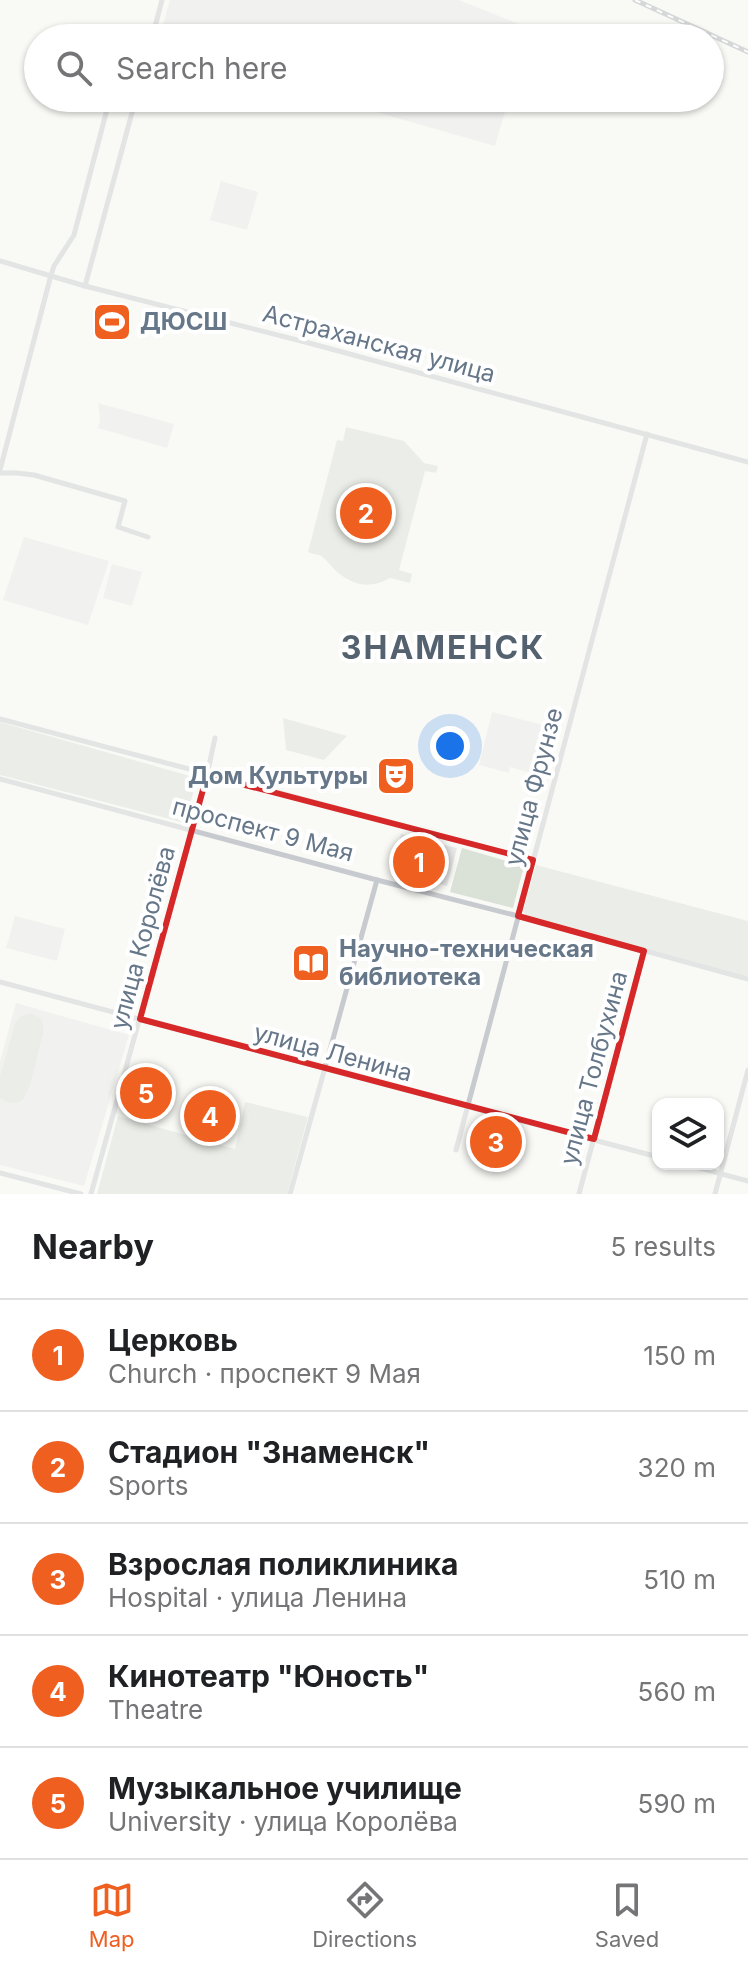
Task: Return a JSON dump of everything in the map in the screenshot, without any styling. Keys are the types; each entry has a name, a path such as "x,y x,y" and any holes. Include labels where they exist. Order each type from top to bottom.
{"street":[{"path":"156,24 162,0"},
{"path":"106,112 74,235 51,275 0,472 26,473 125,501 118,527 148,537"},
{"path":"85,286 132,112"},
{"name":"Астраханская улица","path":"0,261 748,462"},
{"name":"улица Фрунзе","path":"456,1150 647,434"},
{"name":"проспект 9 Мая","path":"0,719 533,860"},
{"name":"улица Королёва","path":"91,1194 215,738"},
{"name":"проспект 9 Мая","path":"0,779 748,979"},
{"path":"290,1194 377,880"},
{"name":"улица Толбухина","path":"579,1194 644,951"},
{"name":"улица Ленина","path":"0,982 652,1155"},
{"path":"715,1194 748,1070"},
{"path":"707,1170 748,1181"},
{"path":"0,1173 81,1194"}],"highlighted area":[{"path":"207,775 533,860 518,916 644,951 594,1139 140,1019"}],"shaded area":[{"path":"170,0 459,0 519,24 163,24"},
{"path":"376,112 505,112 495,146"},
{"path":"221,181 258,192 247,230 210,220"},
{"path":"98,403 174,424 167,448 98,428"},
{"path":"346,427 404,441 424,463 438,466 436,473 425,471 399,570 412,574 410,583 390,578 368,585 354,582 341,575 321,556 308,552 337,440 343,441"},
{"path":"24,537 109,561 88,625 3,600"},
{"path":"112,564 142,572 132,606 103,598"},
{"path":"492,712 543,725 531,773 510,767 509,773 479,765"},
{"path":"283,718 347,736 324,760 286,750"},
{"path":"0,722 197,778 185,823 0,775"},
{"path":"401,834 457,848 447,886 392,872"},
{"path":"462,848 524,866 513,908 450,892"},
{"path":"536,865 748,921 748,977 527,918 523,911"},
{"path":"15,916 65,929 57,961 6,948"},
{"path":"16,1003 129,1035 84,1186 0,1165 0,1061"},
{"path":"30,1013 41,1018 43,1034 27,1093 18,1102 9,1103 0,1098 0,1076 15,1023 21,1016"},
{"path":"245,1102 308,1117 287,1194 97,1194 118,1116 235,1149"}],"railway":[{"path":"635,0 687,24"},
{"path":"724,41 748,52"}],"place":[{"name":"ДЮСШ","path":"112,322"},
{"name":"Стадион \"Знаменск\"","path":"366,513"},
{"name":"Дом Культуры","path":"396,776"},
{"name":"Церковь","path":"419,862"},
{"name":"Научно-техническая библиотека","path":"311,963"},
{"name":"Музыкальное училище","path":"146,1093"},
{"name":"Кинотеатр \"Юность\"","path":"210,1116"},
{"name":"Взрослая поликлиника","path":"496,1142"}],"district":[{"name":"ЗНАМЕНСК","path":"443,648"}]}
